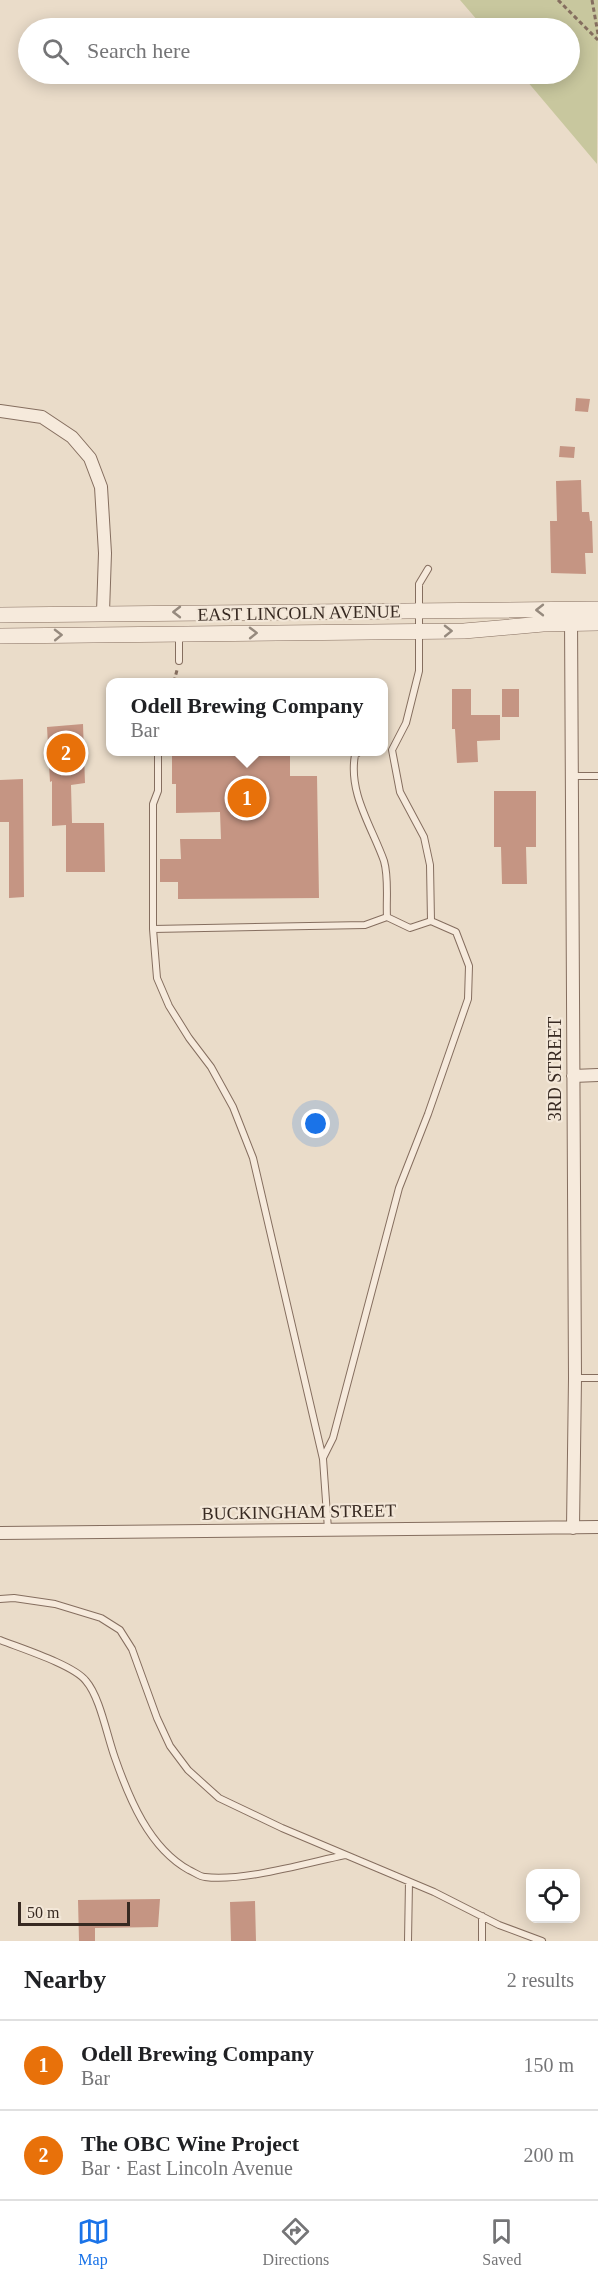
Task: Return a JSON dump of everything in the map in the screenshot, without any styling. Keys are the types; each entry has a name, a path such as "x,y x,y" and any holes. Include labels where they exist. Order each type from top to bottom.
{"street":[{"path":"0,411 42,417 72,437 90,458 101,487 105,553 103,612"},
{"name":"EAST LINCOLN AVENUE","path":"0,636 464,631 571,616 598,609"},
{"name":"EAST LINCOLN AVENUE","path":"0,615 103,612 420,611 571,616 598,623"},
{"name":"3RD STREET","path":"571,616 574,776 575,1378 573,1528"},
{"path":"573,1076 598,1075"},
{"name":"BUCKINGHAM STREET","path":"0,1533 598,1527"}],"lane":[{"path":"428,569 419,584 419,671 406,723 392,750 400,792 424,837 430,865 431,921"},
{"path":"179,633 180,661"},
{"path":"158,756 158,791 153,804 153,929 157,978 169,1006 211,1067 233,1107 253,1158 323,1459 328,1530"},
{"path":"355,756 353,764 356,792 385,864 387,917"},
{"path":"574,776 598,776"},
{"path":"153,929 365,925 387,917 410,928 431,921 456,932 469,966 468,999 428,1114 399,1188 333,1438 323,1459"},
{"path":"575,1378 598,1378"},
{"path":"0,1599 55,1604 101,1618 120,1630 132,1649 157,1718 170,1746 188,1770 219,1798 434,1892 499,1925 542,1941"},
{"path":"0,1640 59,1664 85,1679 95,1694 106,1733 132,1802 154,1837 177,1863 204,1877 244,1876 345,1855"},
{"path":"408,1941 409,1882"},
{"path":"482,1916 482,1941"}],"path":[{"path":"558,0 576,18"},
{"path":"592,0 598,34"},
{"path":"580,22 598,40"}],"green space":[{"path":"460,0 598,0 597,164 529,84 580,84 580,18 475,18"}],"building":[{"path":"576,398 590,399 588,412 575,411"},
{"path":"560,446 575,447 574,458 559,457"},
{"path":"581,480 582,512 589,512 590,521 592,521 593,553 585,553 586,574 551,573 550,521 557,521 556,481"},
{"path":"452,689 471,689 471,715 500,715 500,740 477,741 478,762 457,763 455,729 452,729"},
{"path":"502,689 519,689 519,717 502,717"},
{"path":"83,724 85,783 71,785 72,823 104,823 105,872 66,872 66,825 52,826 52,781 50,782 47,727"},
{"path":"172,756 290,756 290,776 317,776 319,898 178,899 178,882 160,882 160,859 181,859 180,839 221,839 220,812 176,813 176,784 172,784"},
{"path":"23,779 24,897 9,898 9,822 0,822 0,780"},
{"path":"494,791 536,791 536,847 526,847 527,884 502,884 501,847 494,847"},
{"path":"160,1899 158,1927 95,1928 95,1941 79,1941 78,1900"},
{"path":"255,1901 256,1941 231,1941 230,1902"}],"place":[{"name":"The OBC Wine Project","path":"66,753"},
{"name":"Odell Brewing Company","path":"247,798"}]}
